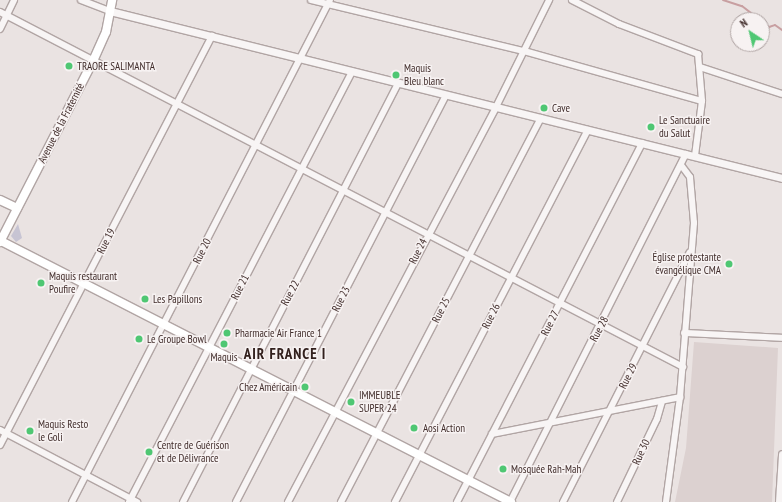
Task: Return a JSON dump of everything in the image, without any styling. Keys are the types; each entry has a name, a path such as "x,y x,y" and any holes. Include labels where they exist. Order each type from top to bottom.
{"main road":[{"name":"Avenue de la Fraternité","path":"0,241 93,61 106,32 112,0"},
{"path":"0,200 17,208"},
{"path":"0,241 510,502"}],"street":[{"path":"0,28 14,0"},
{"path":"81,0 110,11 446,96 782,178"},
{"path":"311,0 329,2 524,51 702,101"},
{"name":"Rue 24","path":"288,502 427,234 495,108 549,0"},
{"path":"572,0 619,24 695,51 698,54 702,101 695,156"},
{"name":"Rue 20","path":"72,502 329,2"},
{"path":"0,12 683,367"},
{"name":"Rue 19","path":"0,446 212,36"},
{"path":"700,68 782,94"},
{"name":"Rue 21","path":"130,500 352,71"},
{"name":"Rue 22","path":"183,502 250,368 398,84"},
{"name":"Rue 23","path":"236,502 446,96"},
{"name":"Rue 25","path":"341,502 541,118"},
{"name":"Rue 26","path":"395,502 588,130"},
{"name":"Rue 27","path":"457,502 642,143"},
{"name":"Rue 28","path":"510,502 549,423 602,325 686,154"},
{"path":"666,502 683,367 684,333 694,222 690,177 681,165"},
{"name":"Rue 29","path":"563,502 691,249"},
{"path":"684,333 782,338"},
{"path":"492,434 680,397"},
{"name":"Rue 30","path":"617,502 657,419 662,401"},
{"path":"0,430 130,500 137,502"},
{"path":"779,502 782,454"}],"shaded area":[{"path":"18,224 22,238 16,242 11,236"},
{"path":"694,342 778,348 772,502 675,502 686,448"}],"waterway":[{"path":"723,0 742,6 750,12"},
{"path":"770,27 775,25 782,30"}],"place":[{"name":"TRAORE SALIMANTA","path":"69,66"},
{"name":"Maquis Bleu blanc","path":"396,75"},
{"name":"Cave","path":"544,108"},
{"name":"Le Sanctuaire du Salut","path":"651,127"},
{"name":"Église protestante évangélique CMA","path":"729,264"},
{"name":"Maquis restaurant Poufire","path":"41,283"},
{"name":"Les Papillons","path":"145,299"},
{"name":"Pharmacie Air France 1","path":"227,333"},
{"name":"Le Groupe Bowl","path":"139,339"},
{"name":"Maquis","path":"224,344"},
{"name":"Chez Américain","path":"305,387"},
{"name":"IMMEUBLE SUPER 24","path":"351,402"},
{"name":"Aosi Action","path":"414,428"},
{"name":"Maquis Resto le Goli","path":"30,431"},
{"name":"Centre de Guérison et de Délivrance","path":"149,452"},
{"name":"Mosquée Rah-Mah","path":"503,469"}],"district":[{"name":"AIR FRANCE I","path":"285,354"}]}
